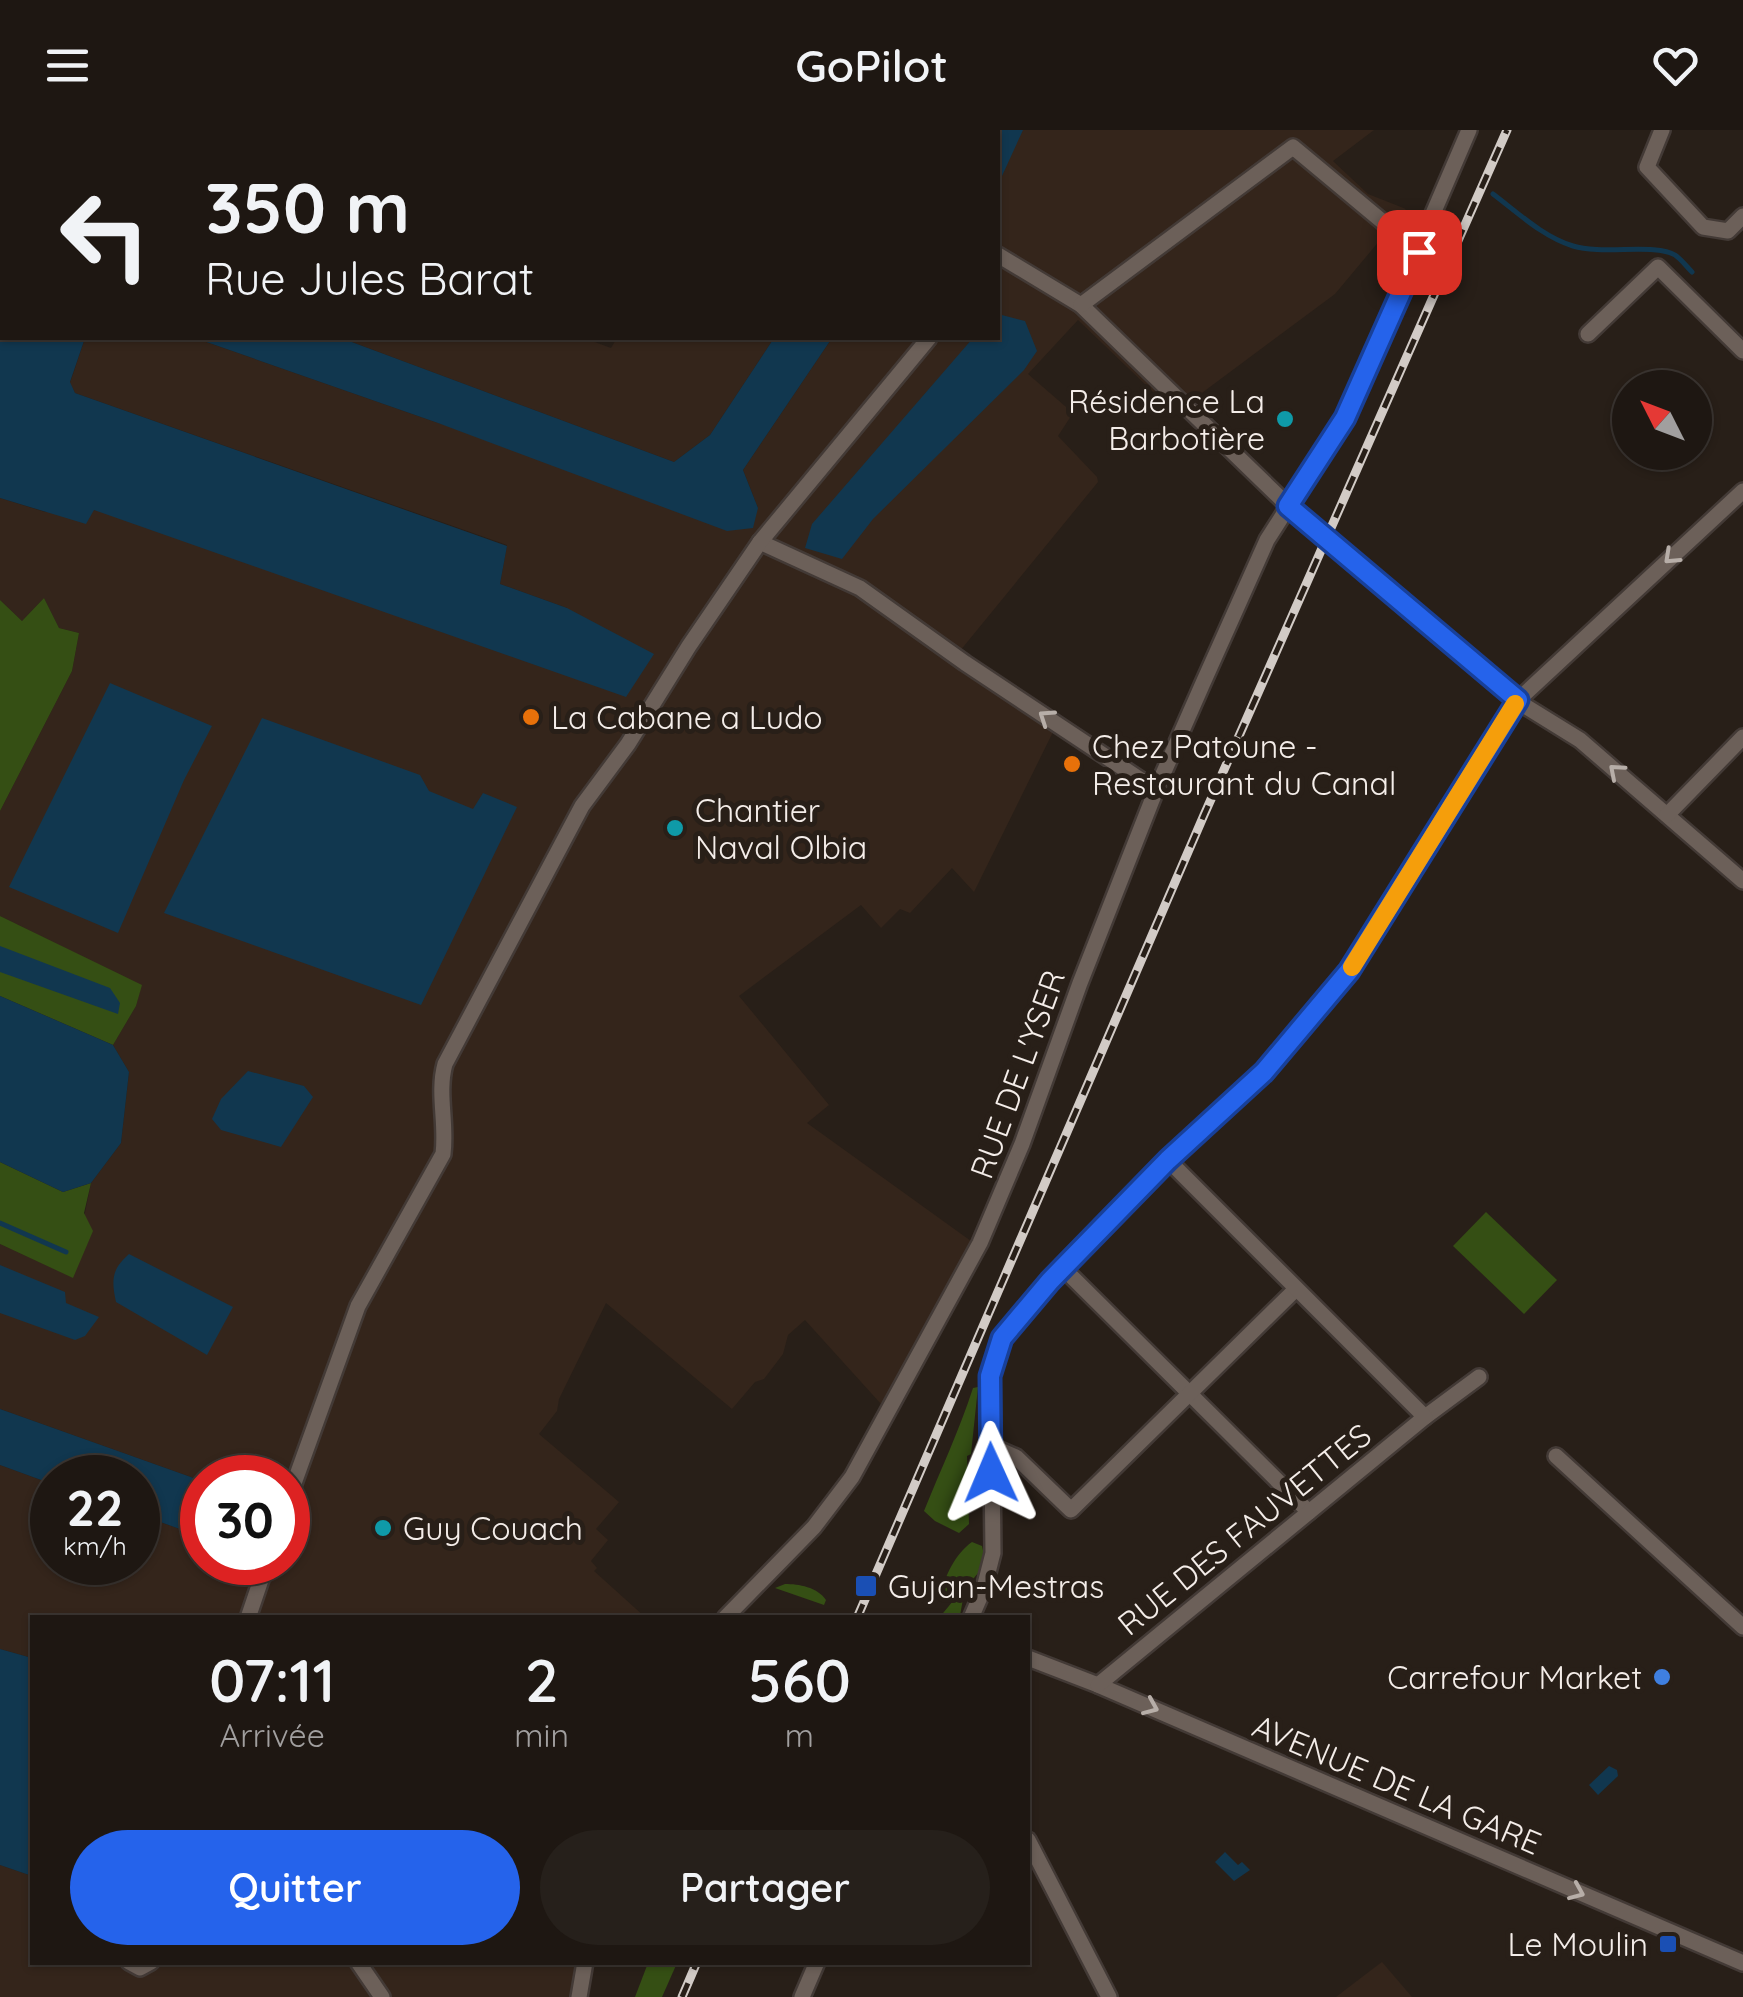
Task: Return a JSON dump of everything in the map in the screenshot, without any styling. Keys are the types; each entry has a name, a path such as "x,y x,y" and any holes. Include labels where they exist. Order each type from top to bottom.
{"street":[{"name":"RUE DE L'YSER","path":"728,1615 814,1528 852,1477 980,1243 1022,1144 1082,977 1156,790 1267,540 1345,418 1469,130"},
{"path":"1662,130 1646,167 1703,227 1728,231 1743,216"},
{"path":"1082,305 1293,147 1419,252"},
{"path":"1000,256 1082,305 1288,506 1518,700 1580,740 1743,880"},
{"path":"1588,334 1658,267 1743,351"},
{"path":"304,1455 358,1306 444,1154 446,1132 440,1082 445,1064 582,806 628,744 760,542 928,340"},
{"path":"972,1615 994,1552 990,1376 1002,1338 1063,1268 1168,1160 1264,1072 1349,971 1518,700 1743,491"},
{"path":"760,542 860,588 1156,790"},
{"path":"1667,815 1743,737"},
{"path":"1168,1160 1425,1417"},
{"path":"1063,1268 1308,1512"},
{"path":"990,1446 1016,1458 1071,1510 1296,1289"},
{"name":"RUE DES FAUVETTES","path":"1098,1684 1425,1417 1479,1378"},
{"path":"1556,1456 1743,1627"},
{"path":"249,1615 259,1585"},
{"name":"AVENUE DE LA GARE","path":"1030,1659 1098,1684 1743,1964"},
{"path":"1030,1844 1109,1997"},
{"path":"360,1965 382,1997"},
{"path":"579,1997 584,1965"},
{"path":"802,1997 817,1965"}],"shaded area":[{"path":"1000,130 1374,130 1333,161 1368,194 1406,209 1335,294 1175,413 1078,320 1028,374 1073,413 1058,436 1098,482 955,657 1053,732 974,892 952,868 910,913 900,909 881,928 861,905 739,996 829,1105 807,1123 971,1241 930,1338 881,1404 805,1320 788,1335 783,1354 764,1379 755,1382 732,1409 606,1303 559,1399 557,1411 539,1434 619,1502 596,1529 608,1540 591,1561 597,1568 594,1571 643,1615 30,1615 30,1657 0,1649 0,1465 30,1476 30,1585 160,1585 160,1522 180,1529 180,1585 310,1585 310,1455 180,1455 180,1473 160,1466 160,1455 129,1455 0,1409 0,1244 72,1277 91,1183 121,1143 129,1072 113,1045 136,1006 141,986 0,916 0,811 72,671 79,633 59,628 44,598 22,621 0,600 0,498 45,512 94,510 567,608 500,584 507,545 75,393 70,383 84,340 201,340 438,423 758,508 743,470 831,340 1000,340"},
{"path":"346,340 589,340 611,348 616,340 773,340 710,435 674,462"},
{"path":"0,1865 30,1875 30,1965 576,1965 572,1997 0,1997"},
{"path":"1382,1962 1412,1997 1336,1997 1370,1971"}],"green space":[{"path":"44,598 59,628 79,633 72,671 0,811 0,600 22,621"},
{"path":"0,916 142,985 136,1006 113,1045 0,996"},
{"path":"0,1162 63,1192 91,1183 84,1213 93,1231 73,1278 0,1244"},
{"path":"1486,1212 1557,1280 1524,1314 1453,1246"},
{"path":"978,1387 971,1454 967,1456 969,1524 959,1533 924,1511 973,1388"},
{"path":"972,1542 982,1546 982,1567 966,1591 960,1615 941,1615 953,1601 940,1596 961,1553"},
{"path":"785,1584 813,1589 826,1600 824,1605 775,1588"},
{"path":"647,1965 676,1965 662,1997 635,1997"}],"water":[{"path":"1000,130 1023,130 1002,176"},
{"path":"1000,315 1025,321 1037,351 1024,370 873,519 842,559 805,548 812,524 971,340 1000,340"},
{"path":"0,340 84,340 70,382 75,393 507,546 500,584 567,608 654,654 626,697 94,510 86,524 0,498"},
{"path":"201,340 346,340 674,462 710,435 773,340 831,340 743,470 758,508 753,528 727,531"},
{"path":"110,683 212,726 184,780 118,933 9,887"},
{"path":"262,718 420,775 429,791 473,809 483,793 517,807 421,1005 164,913"},
{"path":"0,946 110,988 120,1003 118,1014 0,972"},
{"path":"0,996 113,1045 129,1072 121,1143 91,1183 63,1192 0,1162"},
{"path":"248,1071 304,1086 313,1097 281,1147 221,1130 212,1119 221,1099"},
{"path":"129,1254 233,1307 207,1355 116,1302 114,1275"},
{"path":"0,1265 65,1292 66,1303 99,1317 85,1336 75,1340 0,1313"},
{"path":"0,1409 129,1455 30,1455 30,1476 0,1465"},
{"path":"160,1466 180,1473 180,1529 160,1522"},
{"path":"0,1649 30,1657 30,1875 0,1865"},
{"path":"1609,1766 1617,1770 1618,1776 1598,1795 1589,1785"},
{"path":"1225,1852 1250,1870 1234,1881 1215,1862"}],"waterway":[{"path":"1493,194 1562,242 1598,250 1666,252 1692,272"},
{"path":"0,1223 66,1252"}],"railway":[{"path":"858,1615 1204,815 1507,130"},
{"path":"682,1997 696,1965"}],"slow traffic":[{"path":"1352,967 1515,704"}],"place":[{"name":"Résidence La Barbotière","path":"1285,419"},
{"name":"La Cabane a Ludo","path":"531,717"},
{"name":"Chez Patoune - Restaurant du Canal","path":"1072,764"},
{"name":"Chantier Naval Olbia","path":"675,828"},
{"name":"Guy Couach","path":"383,1528"},
{"name":"Gujan-Mestras","path":"866,1586"},
{"name":"Carrefour Market","path":"1662,1677"},
{"name":"Le Moulin","path":"1668,1944"}],"route":[{"path":"991,1473 990,1376 1002,1338 1050,1281 1168,1160 1264,1072 1349,971 1518,700 1288,506 1345,418 1419,252"}]}
